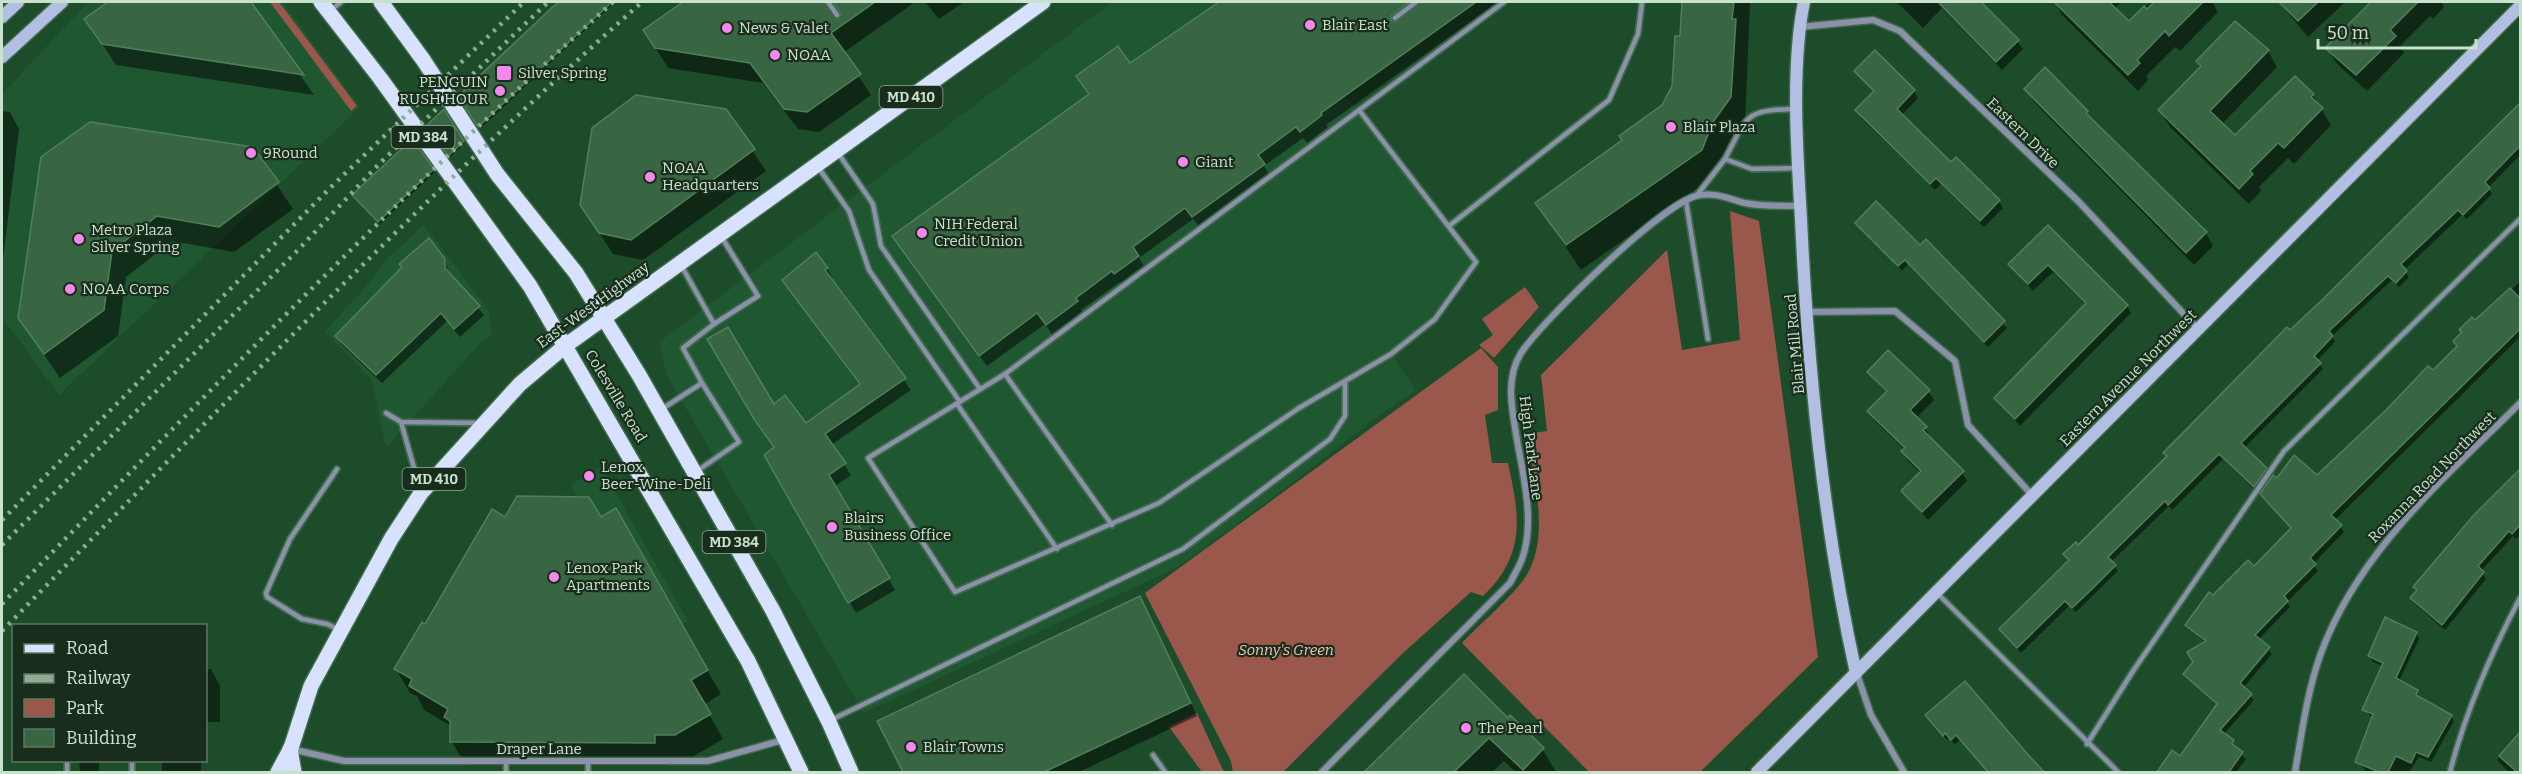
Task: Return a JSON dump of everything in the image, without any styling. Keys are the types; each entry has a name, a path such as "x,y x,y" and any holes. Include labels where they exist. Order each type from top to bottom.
{"main road":[{"name":"Colesville Road","path":"381,2 424,61 497,174 576,273 605,318 773,610 829,722 851,772"},
{"name":"East-West Highway","path":"278,772 290,749 311,686 391,539 421,493 482,423 520,384 565,346 1043,2"},
{"name":"Colesville Road","path":"330,5 380,78 527,280 687,552 748,662 801,772"},
{"name":"East-West Highway","path":"290,749 294,772"}],"street":[{"path":"2,17 18,2"},
{"path":"2,57 62,2"},
{"name":"Blair Mill Road","path":"1802,4 1799,27 1798,168 1805,312 1826,489 1846,627 1856,673"},
{"name":"Eastern Avenue Northwest","path":"1757,772 2520,6"},
{"name":"Eastern Drive","path":"1799,27 1873,20 1900,31 2078,201 2199,329"},
{"path":"1697,195 1726,197 1746,203 1800,206"},
{"name":"High Park Lane","path":"1322,772 1510,583 1522,559 1527,534 1527,512 1511,392 1513,369 1521,353 1573,294 1663,214 1697,195"},
{"path":"1805,312 1895,311 1955,361 1968,425 2032,495"},
{"name":"Roxanna Road Northwest","path":"2295,772 2302,722 2314,675 2332,627 2353,586 2399,525 2520,403"},
{"path":"1856,673 1871,715 1904,772"},
{"name":"Draper Lane","path":"290,749 344,761 708,761 787,739"}],"lane":[{"path":"828,2 837,15"},
{"path":"1395,18 1416,2"},
{"path":"1359,110 1476,262 1435,319 1391,354 1300,408 1159,503 955,592 868,458 1005,374 1359,110 1504,2"},
{"path":"1449,226 1609,100 1638,34 1642,2"},
{"path":"1697,195 1725,159 1746,118 1753,113 1798,109"},
{"path":"836,151 873,204 881,246 980,389"},
{"path":"1725,159 1752,169 1798,168"},
{"path":"816,165 849,212 869,270 1057,549"},
{"path":"1686,201 1708,339"},
{"path":"2087,744 2133,671 2284,451 2520,219"},
{"path":"694,473 739,442 683,348 714,324 758,296 720,235"},
{"path":"680,264 714,324"},
{"path":"1005,374 1112,525"},
{"path":"659,411 702,383"},
{"path":"829,722 1183,549 1330,439 1345,416 1345,383"},
{"path":"386,413 401,422 482,423"},
{"path":"401,422 421,493"},
{"path":"338,469 290,539 266,593 267,597 302,619 327,624 340,630"},
{"path":"1936,592 2087,744 2118,772"},
{"path":"2450,772 2463,722 2490,654 2520,598"},
{"path":"1154,755 1165,772"},
{"path":"506,761 506,772"},
{"path":"588,761 588,772"}],"shaded area":[{"path":"88,2 283,2 360,107 59,395 2,317 2,94"},
{"path":"1112,2 1268,2 1342,95 1359,110 1476,262 1435,319 1391,354 1416,390 1373,420 1281,492 1176,568 864,713 667,376 659,342"},
{"path":"424,225 489,311 492,334 482,341 386,448 372,380 325,331 363,290 388,258"},
{"path":"601,467 688,621 658,636 570,485"}],"green space":[{"path":"270,2 279,2 357,106 351,111"},
{"path":"1730,211 1759,221 1818,657 1700,772 1589,772 1462,643 1513,592 1526,576 1533,560 1538,543 1539,525 1536,487 1527,434 1547,431 1541,375 1667,250 1682,350 1740,340"},
{"path":"1525,287 1539,307 1494,358 1479,345 1493,335 1482,319"},
{"name":"Sonny's Green","path":"1481,348 1498,367 1498,410 1485,415 1492,463 1508,463 1515,501 1516,534 1507,566 1483,596 1471,592 1403,653 1283,772 1233,772 1231,761 1145,593"},
{"path":"1197,713 1225,772 1202,772 1169,727"}],"building":[{"path":"108,2 251,2 304,75 102,44 84,19"},
{"path":"558,2 612,2 478,127 458,96"},
{"name":"NOAA","path":"683,2 824,2 837,19 841,14 833,2 875,2 831,33 861,74 807,112 784,109 750,63 655,48 643,30"},
{"path":"1219,2 1409,2 1391,16 1391,20 1395,22 1420,2 1476,2 1321,113 1322,115 1300,132 1296,127 1258,155 1265,164 1192,217 1185,208 1133,247 1139,256 1114,274 1112,271 1076,298 1078,301 1046,325 1037,313 979,356 892,236 1089,94 1076,76 1118,46 1130,63"},
{"name":"Blair Plaza","path":"1682,2 1734,2 1732,19 1736,19 1731,97 1713,122 1702,150 1566,245 1535,203 1622,140 1619,136 1662,105 1672,86 1675,36 1680,36"},
{"path":"1938,2 1981,2 2019,40 1996,62"},
{"path":"2054,2 2109,2 2129,21 2144,6 2147,9 2154,2 2203,2 2169,36 2165,31 2137,60 2140,63 2128,75"},
{"path":"2279,2 2318,2 2298,21"},
{"path":"2371,2 2418,2 2390,30 2396,36 2356,75 2325,48"},
{"path":"2235,21 2269,50 2210,111 2235,135 2295,76 2314,94 2311,97 2323,108 2284,148 2278,143 2250,171 2253,174 2239,189 2158,110 2201,66 2196,61"},
{"path":"1875,50 1915,90 1897,109 1951,162 1956,157 2000,200 1980,221 1936,178 1930,184 1855,110 1874,91 1854,71"},
{"path":"2045,67 2088,111 2086,113 2207,232 2186,253 2024,89"},
{"name":"NOAA Headquarters","path":"636,95 726,109 755,149 631,240 599,233 580,205 592,128"},
{"path":"2520,103 2520,146 2485,182 2490,188 2463,215 2458,210 2401,264 2407,271 2396,283 2388,276 2329,331 2333,336 2314,356 2321,363 2241,443 2267,468 2254,487 2219,454 2168,505 2165,501 2108,557 2116,565 2092,589 2072,608 2065,601 2017,648 1999,629 2069,560 2063,554 2076,542 2078,545 2167,456 2163,453 2287,327 2290,330 2322,300"},
{"path":"444,109 464,141 448,156 426,126"},
{"name":"Metro Plaza Silver Spring","path":"90,122 253,147 279,182 219,227 157,216 112,251 104,310 44,354 18,318 41,157"},
{"path":"412,139 434,169 378,222 352,195"},
{"path":"1876,201 1920,245 1926,239 2005,321 1984,342 1905,260 1898,266 1855,223"},
{"path":"2048,225 2128,305 2015,419 1994,398 2086,303 2048,265 2028,284 2008,264"},
{"path":"429,238 445,259 445,268 480,306 454,329 441,313 376,375 335,336 402,267 399,264"},
{"path":"816,252 828,268 825,270 906,378 825,434 846,463 829,475 890,578 848,603 764,455 774,447 754,419 707,339 728,327 774,404 785,395 806,423 860,384 782,280"},
{"path":"2510,288 2520,298 2520,329 2331,515 2342,525 2310,558 2316,564 2284,596 2288,601 2255,635 2270,647 2240,683 2252,694 2220,730 2234,740 2232,744 2243,752 2229,772 2157,772 2172,750 2180,756 2217,704 2183,674 2193,662 2187,652 2206,641 2185,625 2209,592 2213,595 2248,560 2254,566 2291,528 2260,494 2273,475 2277,478 2294,455 2317,475 2386,410 2428,366 2433,370 2457,346 2453,341 2462,332 2459,330 2472,317 2475,320"},
{"path":"1888,350 1930,390 1910,410 1927,427 1923,430 1964,471 1922,512 1901,491 1921,471 1901,451 1905,448 1867,411 1887,391 1867,372"},
{"path":"2520,469 2520,525 2512,534 2509,531 2478,566 2484,572 2442,625 2410,598 2417,590 2413,587 2473,516"},
{"name":"Lenox Park Apartments","path":"517,496 589,497 601,517 616,508 708,670 691,680 711,714 675,735 655,735 655,743 450,742 450,721 444,717 448,709 409,686 412,679 394,669 422,622 425,624 492,509 505,517"},
{"path":"1140,596 1191,703 1044,772 903,772 877,721"},
{"path":"2385,617 2417,632 2396,678 2418,690 2416,695 2452,715 2428,757 2416,752 2411,763 2396,756 2388,772 2379,772 2355,762 2373,714 2362,710 2383,663 2368,656"},
{"name":"The Pearl","path":"1464,674 1508,718 1510,715 1544,748 1523,770 1489,738 1454,772 1364,772"},
{"path":"1965,681 2044,772 1988,772 1956,735 1951,740 1945,733 1943,736 1925,715"},
{"path":"2520,732 2520,772 2517,772 2499,756"}],"railway":[{"path":"2,520 330,188 524,2"},
{"path":"2,545 298,250 378,165 548,2"},
{"path":"2,604 379,222 613,2"},
{"path":"2,631 237,390 396,232 559,77 642,2"}],"place":[{"name":"Blair East","path":"1310,25"},
{"name":"News & Valet","path":"727,28"},
{"name":"NOAA","path":"775,55"},
{"name":"Silver Spring","path":"504,73"},
{"name":"PENGUIN RUSH HOUR","path":"500,91"},
{"name":"Blair Plaza","path":"1671,127"},
{"name":"9Round","path":"251,153"},
{"name":"Giant","path":"1183,162"},
{"name":"NOAA Headquarters","path":"650,177"},
{"name":"NIH Federal Credit Union","path":"922,233"},
{"name":"Metro Plaza Silver Spring","path":"79,239"},
{"name":"NOAA Corps","path":"70,289"},
{"name":"Lenox Beer-Wine-Deli","path":"589,476"},
{"name":"Blairs Business Office","path":"832,527"},
{"name":"Lenox Park Apartments","path":"554,577"},
{"name":"The Pearl","path":"1466,728"},
{"name":"Blair Towns","path":"911,747"}]}
